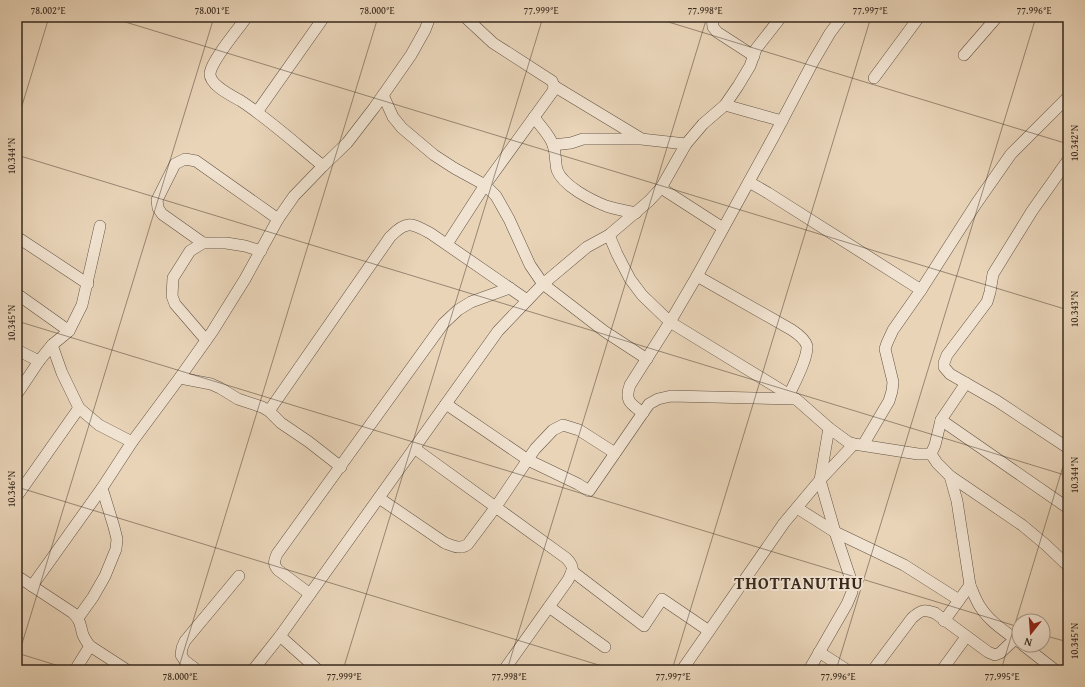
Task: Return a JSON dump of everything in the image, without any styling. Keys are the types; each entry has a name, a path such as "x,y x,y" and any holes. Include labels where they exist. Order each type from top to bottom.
{"street":[{"path":"247,17 214,62 210,74 211,80 257,112 322,166"},
{"path":"257,112 324,17"},
{"path":"32,586 102,488 132,442 180,378 206,340 245,279 278,219 294,196 322,166 347,143 411,55 425,30 430,17"},
{"path":"465,17 493,43 552,81 554,86 641,139"},
{"path":"712,17 713,27 717,32 754,56"},
{"path":"253,670 280,636 498,331 543,284 587,247 609,235 636,213 661,188 686,144 703,124 725,105 750,66 756,49 781,17"},
{"path":"643,413 629,403 627,397 630,385 697,276 782,121 812,62 842,17"},
{"path":"874,78 919,17"},
{"path":"964,55 997,17"},
{"path":"447,244 485,185 553,91 554,86"},
{"path":"383,95 393,117 402,128 434,155 485,185 496,196 509,219 530,265 543,284 604,331 647,359"},
{"path":"682,670 784,523 820,480 859,445 889,401 893,382 885,349 893,330 921,290 976,204 1011,154 1068,97"},
{"path":"725,105 782,121"},
{"path":"534,117 553,145 558,171 564,181 576,190 607,206 636,213"},
{"path":"553,145 571,143 583,139 641,139 686,144"},
{"path":"203,243 162,214 158,208 157,200 175,164 184,159 196,161 278,219"},
{"path":"1068,160 1032,211 993,274 987,302 947,355 944,363 944,367 950,374 997,401 1068,448"},
{"path":"749,182 921,290"},
{"path":"661,188 723,228"},
{"path":"269,412 390,237 396,230 405,225 415,225 430,233 527,300"},
{"path":"17,394 39,361 52,345 69,331 82,304 88,284 100,226"},
{"path":"609,235 630,279 642,295 670,322 792,397 848,442 918,454 931,454"},
{"path":"17,237 88,284"},
{"path":"206,340 175,304 172,296 173,278 190,252 203,243 226,243 245,246 261,251"},
{"path":"697,276 792,330 803,338 807,345 806,355 792,397"},
{"path":"310,594 278,570 275,566 274,560 277,554 443,324 458,310 471,302 510,288"},
{"path":"17,294 69,331"},
{"path":"52,345 62,373 79,408 99,425 132,442"},
{"path":"17,350 39,361"},
{"path":"180,378 211,384 238,398 262,407 340,467"},
{"path":"931,454 935,445 941,420 966,383"},
{"path":"446,404 528,460 578,484 589,491 649,404 658,399 671,396 792,397"},
{"path":"17,496 79,408"},
{"path":"941,420 1068,508"},
{"path":"379,498 445,543 460,548 468,544 495,508 535,449 553,430 563,425 579,430 615,453"},
{"path":"809,670 847,604 852,592 850,576 820,480 829,428"},
{"path":"414,448 566,558 572,564 572,571 568,580 504,670"},
{"path":"931,454 937,463 950,476 1022,525 1068,566"},
{"path":"950,476 957,501 970,585 981,609 990,620 1011,636"},
{"path":"78,618 93,597 105,576 116,549 117,539 102,488"},
{"path":"797,508 835,532 904,565 959,600"},
{"path":"572,571 644,626 662,599 709,630"},
{"path":"17,576 78,618 81,623 83,634 90,646 127,670"},
{"path":"197,670 185,661 181,655 185,641 239,576"},
{"path":"944,621 970,585"},
{"path":"549,607 605,647"},
{"path":"873,670 912,618 920,611 927,610 935,613 966,637 995,655 1011,647"},
{"path":"280,636 318,670"},
{"path":"942,670 966,637"},
{"path":"75,670 90,646"},
{"path":"819,652 846,670"},
{"path":"1033,653 1055,670"}],"district":[{"name":"THOTTANUTHU","path":"799,583"}]}
